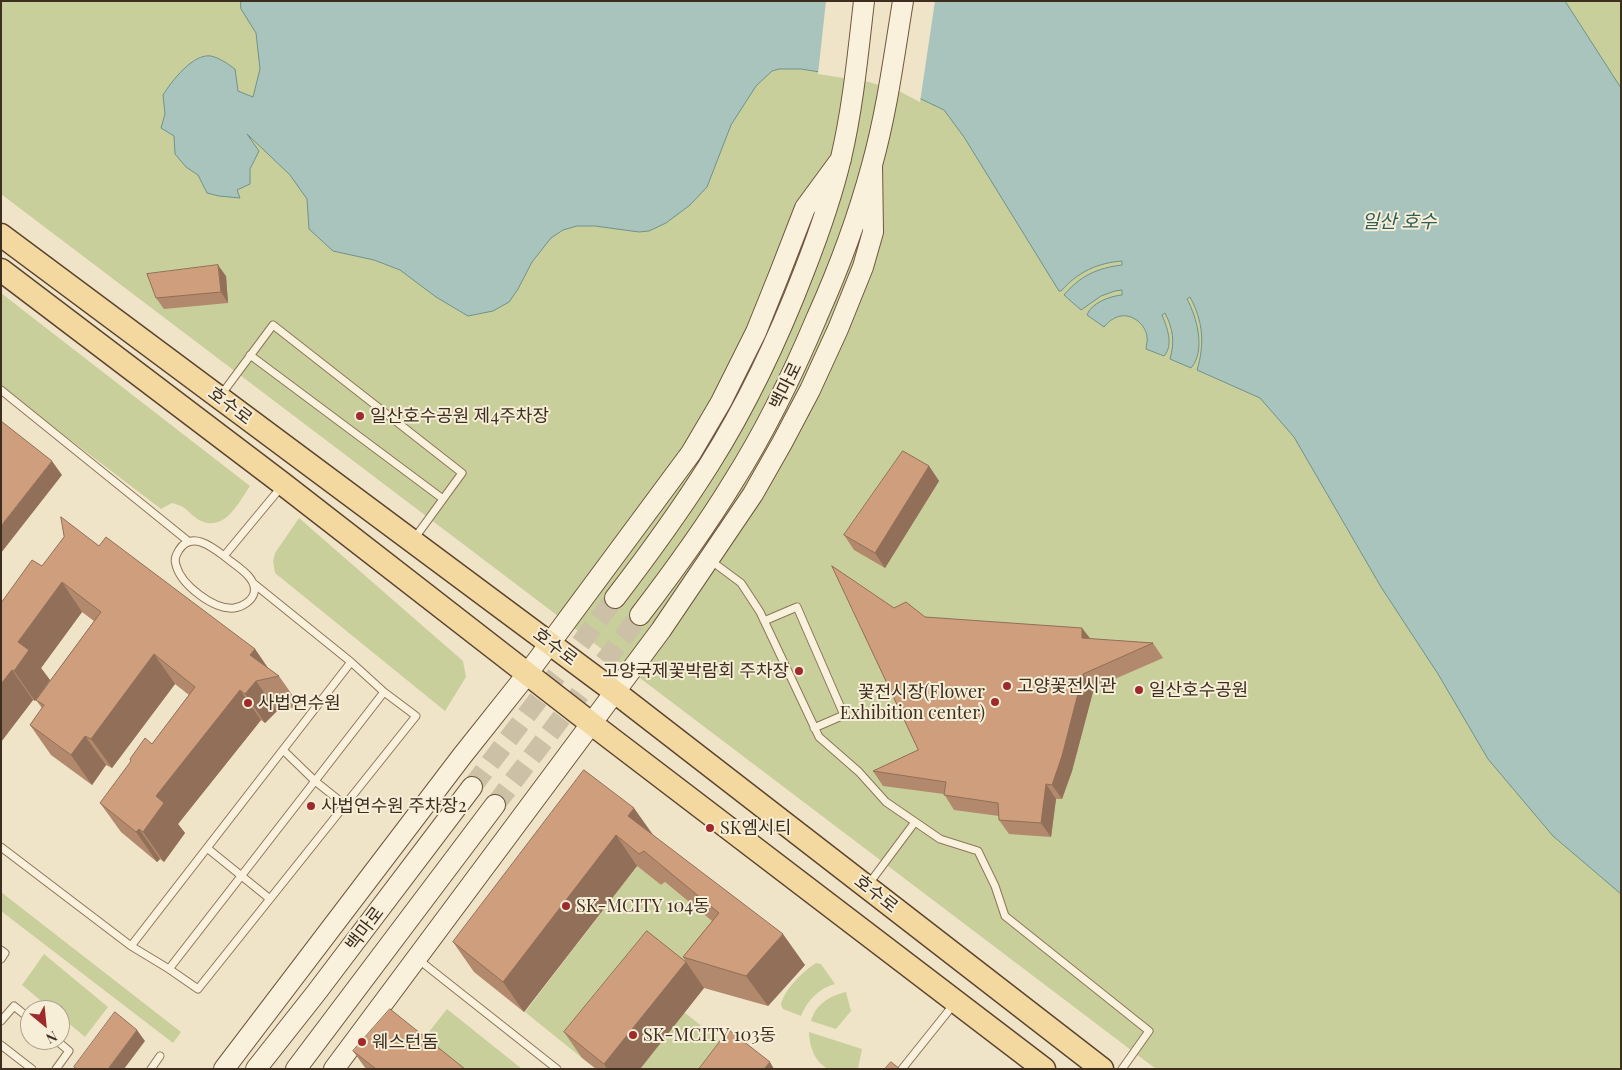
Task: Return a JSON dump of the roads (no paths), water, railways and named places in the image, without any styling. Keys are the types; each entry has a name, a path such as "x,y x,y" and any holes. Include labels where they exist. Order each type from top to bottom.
{"main road":[{"name":"백마로","path":"615,598 691,493 724,440 754,386 775,342 811,255 841,159 864,1"},
{"name":"백마로","path":"640,615 703,530 735,480 780,401 827,295 852,230 872,165 888,93 903,1"},
{"path":"224,1069 462,756 528,673 672,481 701,436 756,332 805,208 841,159"},
{"path":"334,1069 662,630 753,494 786,436 823,362 863,267 873,232 872,165"},
{"name":"호수로","path":"1,235 615,692 1102,1069"},
{"name":"호수로","path":"1,270 283,484 592,724 1044,1069"},
{"name":"백마로","path":"256,1069 472,787"},
{"name":"백마로","path":"296,1069 495,805"}],"lane":[{"path":"219,397 273,325 462,473 413,542"},
{"path":"250,355 443,499"},
{"path":"1,390 188,541 204,543 224,556 250,578 255,589 253,596 244,604 231,609 214,604 191,586 176,566 176,555 180,548 188,541"},
{"path":"224,556 283,484"},
{"path":"710,559 741,583 764,621 819,737 859,772 886,802 940,839 978,851 995,886 1005,916 1149,1031 1122,1069"},
{"path":"1,847 130,946 198,989 416,716 384,692 352,662 253,583"},
{"path":"764,621 797,606 844,715 814,728"},
{"path":"130,946 352,662"},
{"path":"169,969 384,692"},
{"path":"283,750 315,781 345,805"},
{"path":"867,887 915,822"},
{"path":"207,848 270,899"},
{"path":"1,950 5,953 1,959"},
{"path":"416,958 558,1069"},
{"path":"902,1069 956,1002"},
{"path":"1,1021 14,1006 20,1010"},
{"path":"1,1045 32,1069"},
{"path":"56,1069 69,1051 68,1050"},
{"path":"151,1069 160,1056"}],"water":[{"name":"일산 호수","path":"241,1 1565,1 1621,88 1621,894 1553,836 1488,759 1438,674 1381,587 1294,437 1260,398 1197,370 1202,342 1198,315 1190,297 1187,299 1197,324 1199,343 1196,361 1191,368 1170,359 1172,335 1165,313 1162,315 1167,330 1169,347 1164,356 1146,349 1146,333 1138,321 1126,316 1118,317 1111,320 1104,327 1087,315 1092,307 1102,301 1122,295 1122,290 1101,296 1081,310 1064,295 1083,278 1105,268 1122,265 1122,261 1096,266 1081,274 1059,291 964,137 944,110 900,89 870,80 801,69 779,69 772,71 756,86 731,125 707,187 690,205 666,223 649,231 639,232 595,226 577,226 563,230 551,238 532,262 509,302 493,311 468,316 436,297 400,270 374,260 333,251 309,229 307,199 290,175 247,134 259,151 250,169 250,184 237,190 240,198 207,193 198,175 186,167 175,154 174,136 161,128 165,114 163,95 177,76 190,64 204,56 211,56 221,60 235,69 238,91 253,97 260,69 256,33 241,9"}],"tunnel":[{"path":"472,787 615,598"},
{"path":"495,805 640,615"}],"place":[{"name":"일산호수공원 제4주차장","path":"360,416"},
{"name":"고양국제꽃박람회 주차장","path":"799,671"},
{"name":"고양꽃전시관","path":"1007,686"},
{"name":"일산호수공원","path":"1139,690"},
{"name":"꽃전시장(Flower Exhibition center)","path":"995,702"},
{"name":"사법연수원","path":"248,703"},
{"name":"사법연수원 주차장2","path":"311,806"},
{"name":"SK엠시티","path":"710,828"},
{"name":"SK-MCITY 104동","path":"566,906"},
{"name":"SK-MCITY 103동","path":"633,1035"},
{"name":"웨스턴돔","path":"362,1042"}]}
